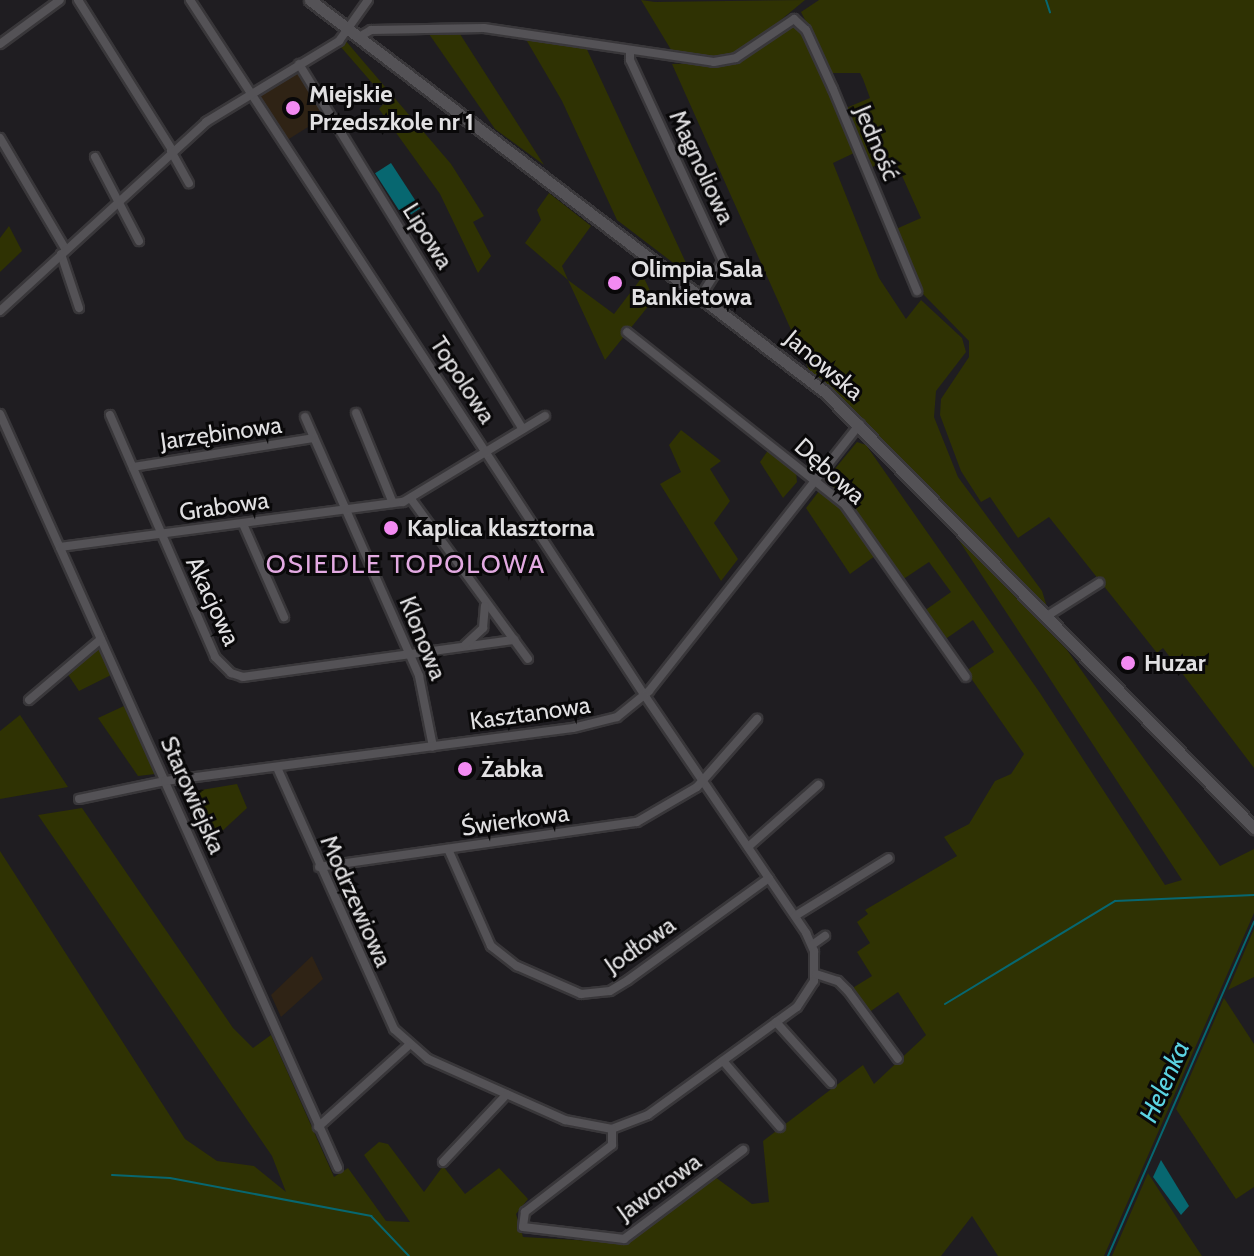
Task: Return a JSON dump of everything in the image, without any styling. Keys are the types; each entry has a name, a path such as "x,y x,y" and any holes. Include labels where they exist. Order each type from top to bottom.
{"main road":[{"name":"Janowska","path":"310,0 701,296 860,424 1254,828"}],"street":[{"path":"0,44 60,0"},
{"path":"78,0 172,150 189,183"},
{"name":"Topolowa","path":"190,0 645,696 795,916 812,945 816,974"},
{"path":"0,311 206,122 339,41 368,0"},
{"name":"Jedność","path":"630,50 674,59 728,60 791,19 806,30 917,291"},
{"path":"359,37 371,30 484,28 630,50"},
{"name":"Magnoliowa","path":"630,50 630,60 723,261 701,296"},
{"name":"Lipowa","path":"299,64 523,429"},
{"path":"0,138 63,252 79,308"},
{"path":"95,157 139,241"},
{"name":"Dębowa","path":"627,332 845,505 966,677"},
{"path":"356,413 393,503"},
{"name":"Starowiejska","path":"0,414 338,1168"},
{"name":"Akacjowa","path":"110,415 215,657 231,673 243,677 514,640"},
{"name":"Grabowa","path":"60,547 411,499 545,416"},
{"name":"Klonowa","path":"305,417 409,654 426,700 433,747"},
{"name":"Kasztanowa","path":"79,799 165,781 597,724 624,713 645,696 860,424"},
{"name":"Starowiejska","path":"0,425 12,438"},
{"name":"Jarzębinowa","path":"133,467 314,438"},
{"path":"411,499 485,606 528,659"},
{"path":"243,524 284,617"},
{"path":"1047,616 1099,583"},
{"path":"461,647 483,628 485,606"},
{"path":"29,700 101,639"},
{"path":"703,780 757,719"},
{"name":"Modrzewiowa","path":"277,768 381,1007 408,1046 565,1120 612,1129"},
{"name":"Świerkowa","path":"319,867 637,822 678,802 703,780"},
{"path":"748,847 818,785"},
{"name":"Jodłowa","path":"448,849 491,946 517,966 581,994 610,991 628,980 769,878"},
{"path":"795,916 889,858"},
{"path":"812,945 825,936"},
{"path":"612,1129 648,1115 776,1022 805,997 816,974 838,981 848,991 898,1059"},
{"path":"776,1022 831,1083"},
{"path":"318,1127 408,1046"},
{"path":"723,1061 780,1127"},
{"path":"443,1162 507,1094"},
{"name":"Jaworowa","path":"612,1129 612,1145 525,1212 523,1227 624,1239 743,1150"}],"shaded area":[{"name":"Miejskie Przedszkole nr 1","path":"298,72 326,116 286,141 258,97"},
{"path":"312,956 323,979 281,1017 271,995"}],"green space":[{"path":"641,0 805,0 741,53 719,59 673,53"},
{"path":"819,0 1254,0 1254,768 1163,648 1157,653 1049,517 1018,538 990,497 981,502 961,471 940,415 941,399 969,357 969,341 921,292 896,229 921,218 894,158 872,167 846,108 870,98 863,79 860,73 832,73 801,12"},
{"path":"791,24 803,33 854,153 833,163 879,278 906,319 921,300 962,338 966,352 936,391 934,417 958,477 1042,591 1047,607 809,370 672,64 735,62"},
{"path":"429,34 460,34 544,165 495,129"},
{"path":"524,36 584,43 693,278 617,220 562,101"},
{"path":"345,40 451,164 484,216 473,222 491,256 478,273 440,194 379,109 387,100 340,46"},
{"path":"549,193 591,226 562,266 568,280 525,243 541,220 537,210"},
{"path":"9,226 22,251 0,272 0,238"},
{"path":"643,276 654,299 605,360 568,280 614,314"},
{"path":"681,430 721,461 710,469 730,501 714,523 738,559 721,581 660,484 681,472 669,445"},
{"path":"857,442 866,445 1040,693 1165,885 1182,880 956,536 1067,650 1220,866 1254,849 1254,913 1104,1256 998,1256 972,1216 941,1256 0,1256 0,851 185,1139 217,1161 254,1166 286,1192 272,1156 38,815 82,808 233,1028 253,1048 271,1035 334,1177 348,1168 386,1221 410,1222 364,1155 379,1142 388,1144 424,1192 443,1166 465,1194 499,1168 528,1199 516,1214 523,1237 629,1243 715,1177 752,1204 769,1202 763,1141 863,1065 874,1084 926,1035 898,992 868,1013 851,989 872,976 857,952 870,943 857,922 868,914 865,910 957,856 944,837 969,824 995,781 1011,774 1024,754 966,671 994,652 973,620 944,640 924,611 951,592 929,562 902,580 842,495 824,482"},
{"path":"769,449 796,472 797,482 783,498 760,462"},
{"path":"819,491 843,511 875,556 850,574 806,508"},
{"path":"97,646 111,675 79,691 67,673"},
{"path":"124,706 155,774 138,776 98,718"},
{"path":"20,715 68,787 0,799 0,731"},
{"path":"237,784 247,808 205,847 183,793"},
{"path":"1254,929 1254,977 1228,990"},
{"path":"1224,998 1254,1044 1254,1187 1236,1199 1176,1109"},
{"path":"1148,1173 1184,1229 1202,1256 1112,1256"}],"water":[{"path":"391,163 420,208 404,219 375,173"},
{"path":"1161,1160 1189,1206 1181,1215 1153,1177"}],"waterway":[{"path":"1046,0 1050,12"},
{"path":"945,1004 1115,901 1254,895"},
{"name":"Helenka","path":"1108,1256 1254,922"},
{"path":"112,1175 170,1178 371,1216 409,1256"}],"place":[{"name":"Miejskie Przedszkole nr 1","path":"293,108"},
{"name":"Olimpia Sala Bankietowa","path":"615,283"},
{"name":"Kaplica klasztorna","path":"391,528"},
{"name":"Huzar","path":"1128,663"},
{"name":"Żabka","path":"465,769"}],"district":[{"name":"OSIEDLE TOPOLOWA","path":"406,565"}]}
